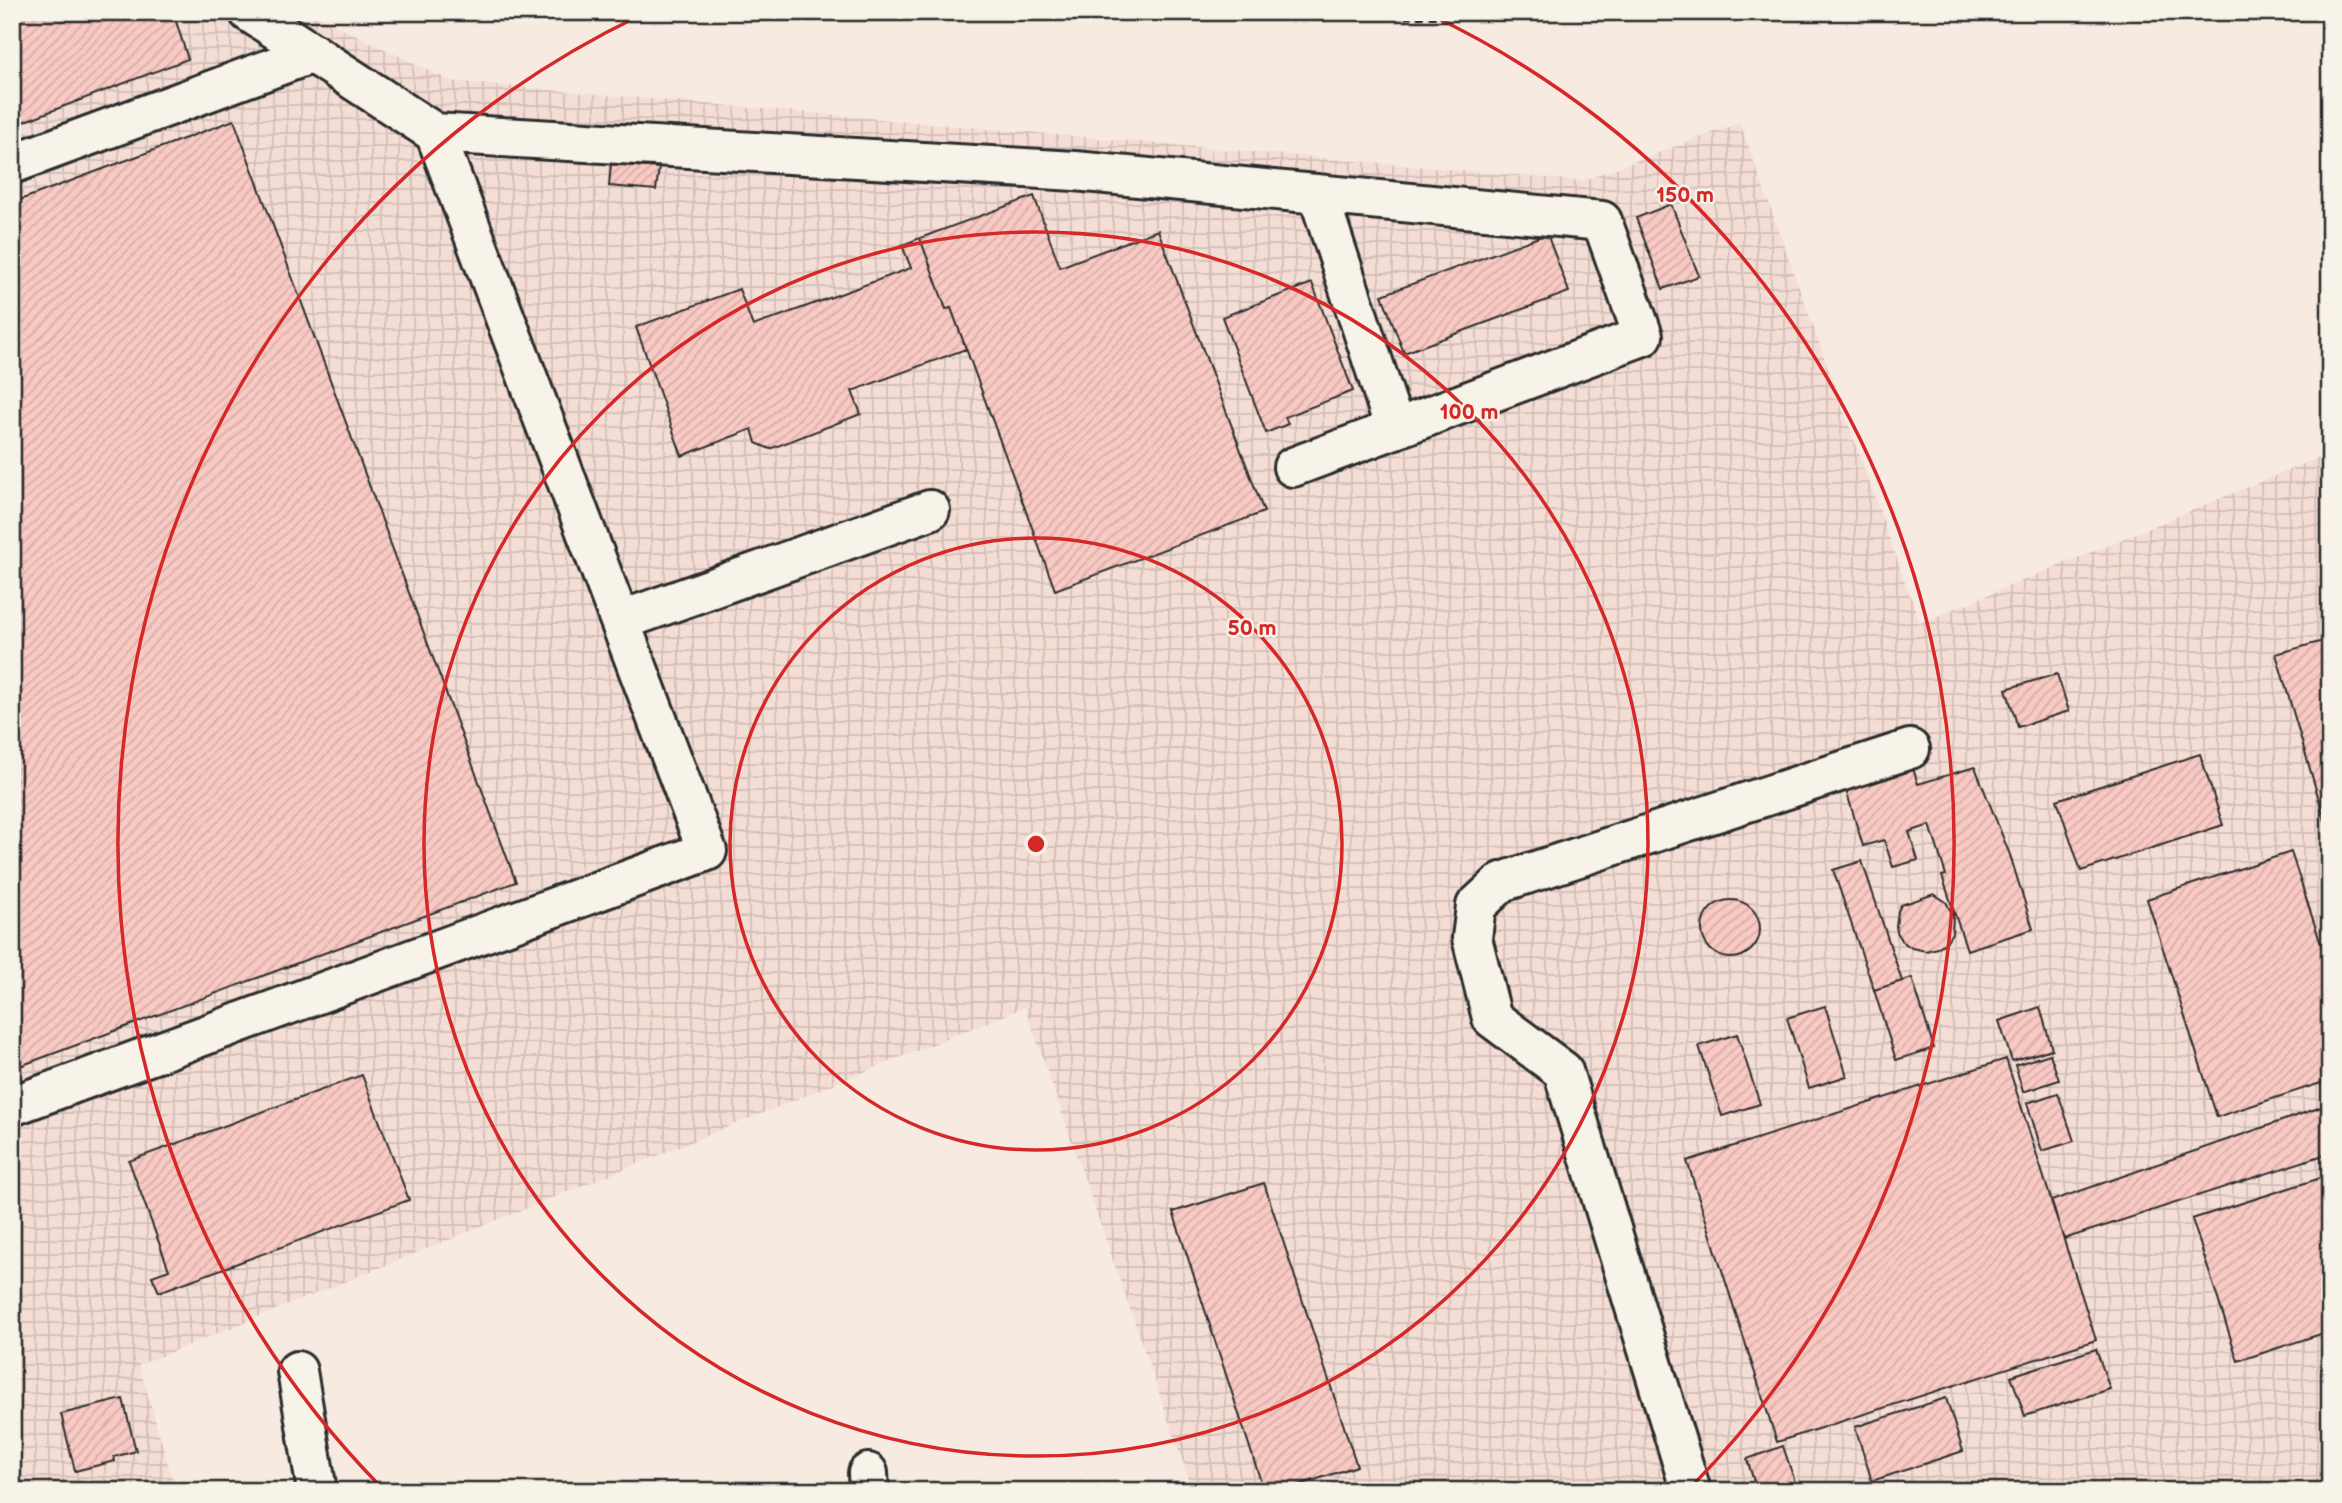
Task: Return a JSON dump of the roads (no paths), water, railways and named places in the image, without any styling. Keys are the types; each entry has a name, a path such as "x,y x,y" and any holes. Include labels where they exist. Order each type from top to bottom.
{"lane":[{"path":"250,12 435,133 1075,171 1602,221 1643,336 1293,467"},
{"path":"12,164 313,53"},
{"path":"12,1105 707,851 435,133"},
{"path":"1318,194 1395,429"},
{"path":"620,621 930,510"},
{"path":"1690,1491 1563,1071 1492,1018 1472,938 1476,906 1502,881 1910,749"},
{"path":"297,1371 317,1491"}]}
